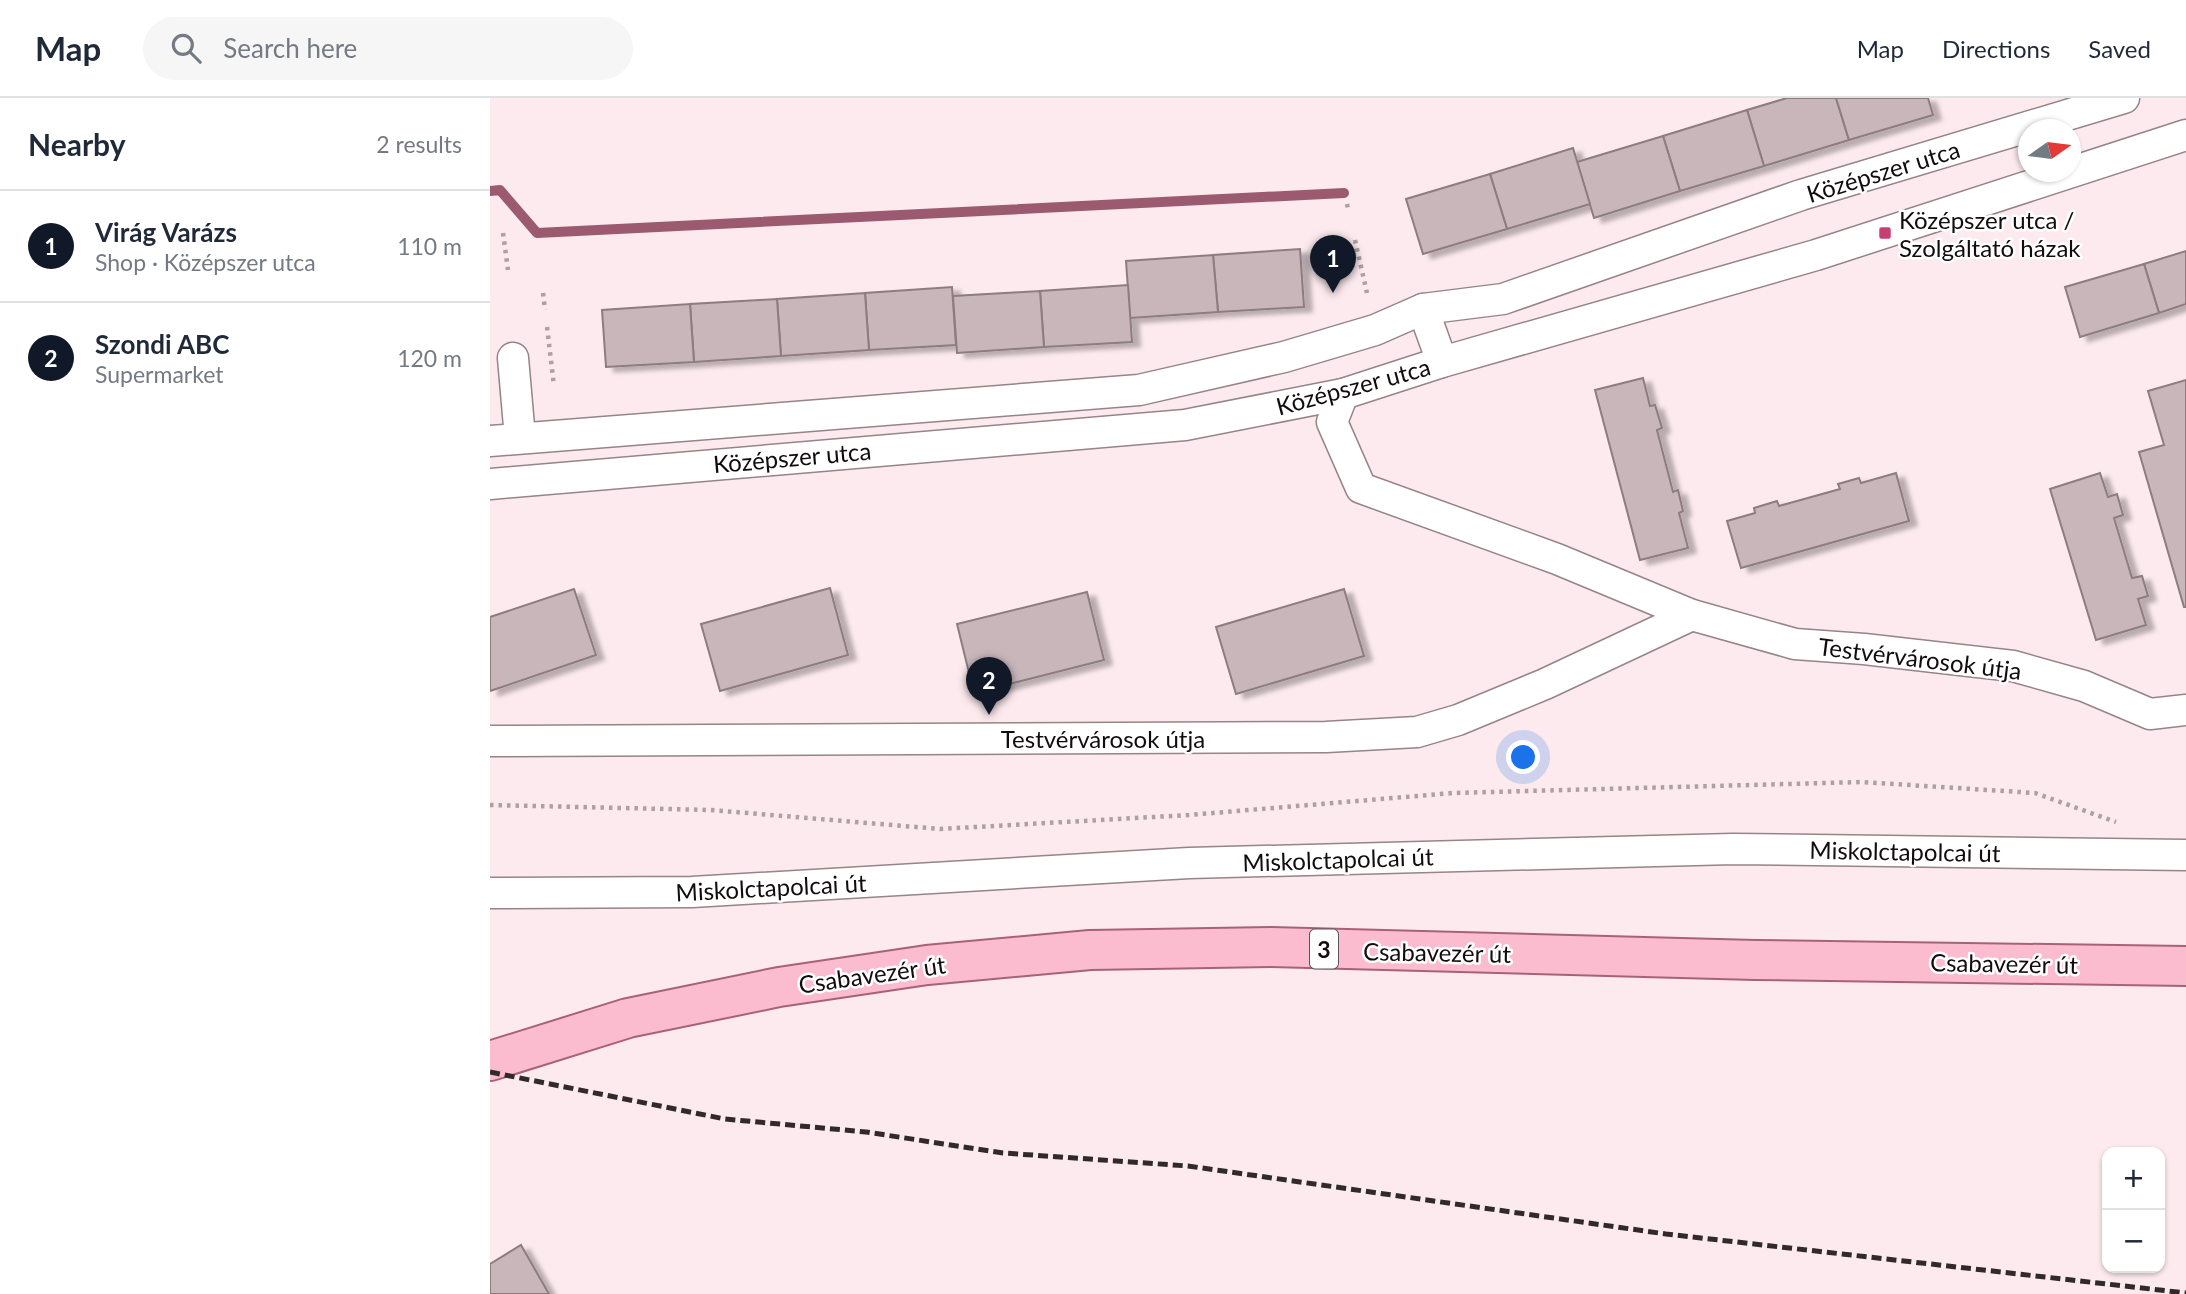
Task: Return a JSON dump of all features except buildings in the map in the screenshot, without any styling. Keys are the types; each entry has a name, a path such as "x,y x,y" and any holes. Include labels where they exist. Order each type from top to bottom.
{"main road":[{"name":"Csabavezér út","path":"490,1061 628,1018 779,987 927,965 1090,950 1271,947 1755,960 2180,963"}],"street":[{"name":"Középszer utca","path":"503,440 1139,390 1284,357 1375,330 1423,309 1503,299 1801,195 2122,98"},
{"name":"Középszer utca","path":"499,483 1185,425 1343,394 1442,362 1816,255 2186,135"},
{"path":"1423,309 1442,362"},
{"path":"499,483 513,358"},
{"name":"Testvérvárosok útja","path":"1343,394 1332,422 1361,488 1557,559 1692,615 1794,644 2013,666 2084,686 2150,714 2186,710"},
{"name":"Testvérvárosok útja","path":"490,741 1325,737 1417,732 1458,720 1545,684 1692,615"},
{"name":"Miskolctapolcai út","path":"490,892 692,892 1189,863 1733,849 2186,855"}],"path":[{"path":"503,233 508,270"},
{"path":"1355,240 1367,293"},
{"path":"543,293 545,310"},
{"path":"547,327 554,386"},
{"path":"490,805 711,810 940,830 1189,815 1454,793 1862,782 2035,793 2119,824"}],"waterway":[{"path":"490,191 500,190 537,233 1344,193"}],"railway":[{"path":"490,1072 725,1119 866,1132 1003,1153 1188,1166 1666,1234 2186,1293"}],"place":[{"name":"Középszer utca / Szolgáltató házak","path":"1885,233"},
{"name":"Virág Varázs","path":"1333,293"},
{"name":"Szondi ABC","path":"989,715"}]}
